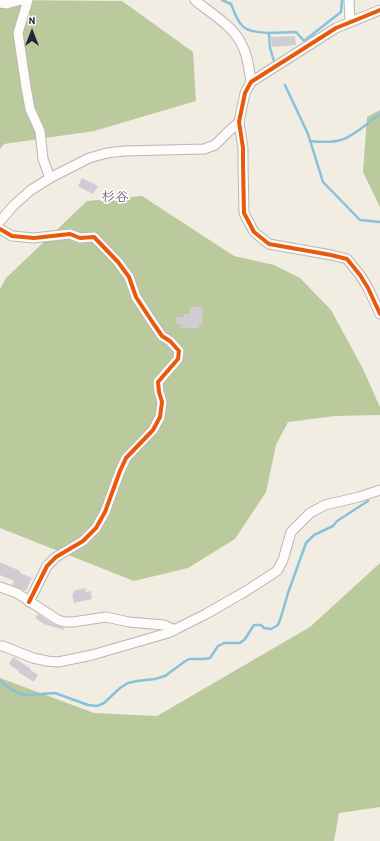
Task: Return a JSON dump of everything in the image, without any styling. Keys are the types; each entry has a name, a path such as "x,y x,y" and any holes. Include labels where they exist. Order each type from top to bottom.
{"street":[{"path":"0,3 6,4 21,0"},
{"path":"28,0 18,34 30,109 40,131 44,159 50,178"},
{"path":"195,0 222,22 241,42 248,60 251,82"},
{"path":"349,0 350,22"},
{"path":"380,10 336,28 251,82 245,93 239,122 243,148 242,164 244,214 254,232 269,244 347,259 368,288 380,314"},
{"path":"0,220 22,197 50,178 89,158 107,153 124,151 204,149 215,145 239,122"},
{"path":"0,229 12,236 34,238 70,234 80,238 94,237 118,262 129,277 136,297 153,324 162,336 170,341 179,351 178,359 158,382 162,402 160,417 153,430 126,458 120,470 105,512 96,528 83,541 56,556 47,566 30,602"},
{"path":"0,646 33,658 58,662 92,655 168,633 206,614 277,571 283,560 291,532 310,513 325,505 359,497 380,490"},
{"path":"0,587 16,593 58,620 65,622 106,617 129,622 164,625 175,630"}],"green space":[{"path":"0,0 122,1 193,52 196,101 94,131 4,144 0,149"},
{"path":"380,110 380,207 363,172 367,117"},
{"path":"142,196 234,256 274,265 300,278 331,310 363,369 380,407 380,415 335,416 288,422 276,445 266,492 235,539 188,568 134,581 0,528 0,289 6,278 87,201"},
{"path":"380,563 380,807 339,813 334,841 0,841 0,678 94,713 157,716 310,627"}],"building":[{"path":"295,36 296,45 272,47 271,37"},
{"path":"82,178 98,186 93,194 78,186"},
{"path":"190,307 203,307 202,325 199,325 199,328 180,328 180,324 176,324 177,317 184,317 184,314 190,314"},
{"path":"0,562 32,578 26,591 12,585 14,581 0,575"},
{"path":"85,588 86,592 91,591 92,599 74,603 73,591"},
{"path":"38,614 55,625 62,627 64,630 44,624 35,618"},
{"path":"13,657 38,675 34,682 18,672 19,671 9,664"}],"waterway":[{"path":"222,0 231,4 240,24 248,30 269,33 270,48 274,61"},
{"path":"269,33 296,32 304,41 341,12 342,0"},
{"path":"285,85 308,134 323,182 360,220 380,222"},
{"path":"310,141 330,142 341,140 356,132 380,114"},
{"path":"0,681 12,690 21,694 55,693 88,705 97,706 104,703 120,688 128,683 165,676 189,659 210,658 218,646 224,643 240,643 245,639 254,625 261,625 264,628 271,629 278,625 306,543 314,535 333,526 337,521 368,501"}],"cycle path":[{"path":"380,10 336,28 251,82 245,93 239,122 243,148 244,213 254,232 269,244 347,259 368,288 380,314"},
{"path":"0,229 12,236 34,238 70,234 80,238 94,237 118,262 129,277 136,297 162,336 170,341 179,351 178,359 158,382 162,402 160,417 153,430 126,458 105,512 96,528 83,541 56,557 47,566 29,602"}],"district":[{"name":"杉谷","path":"115,197"}]}
